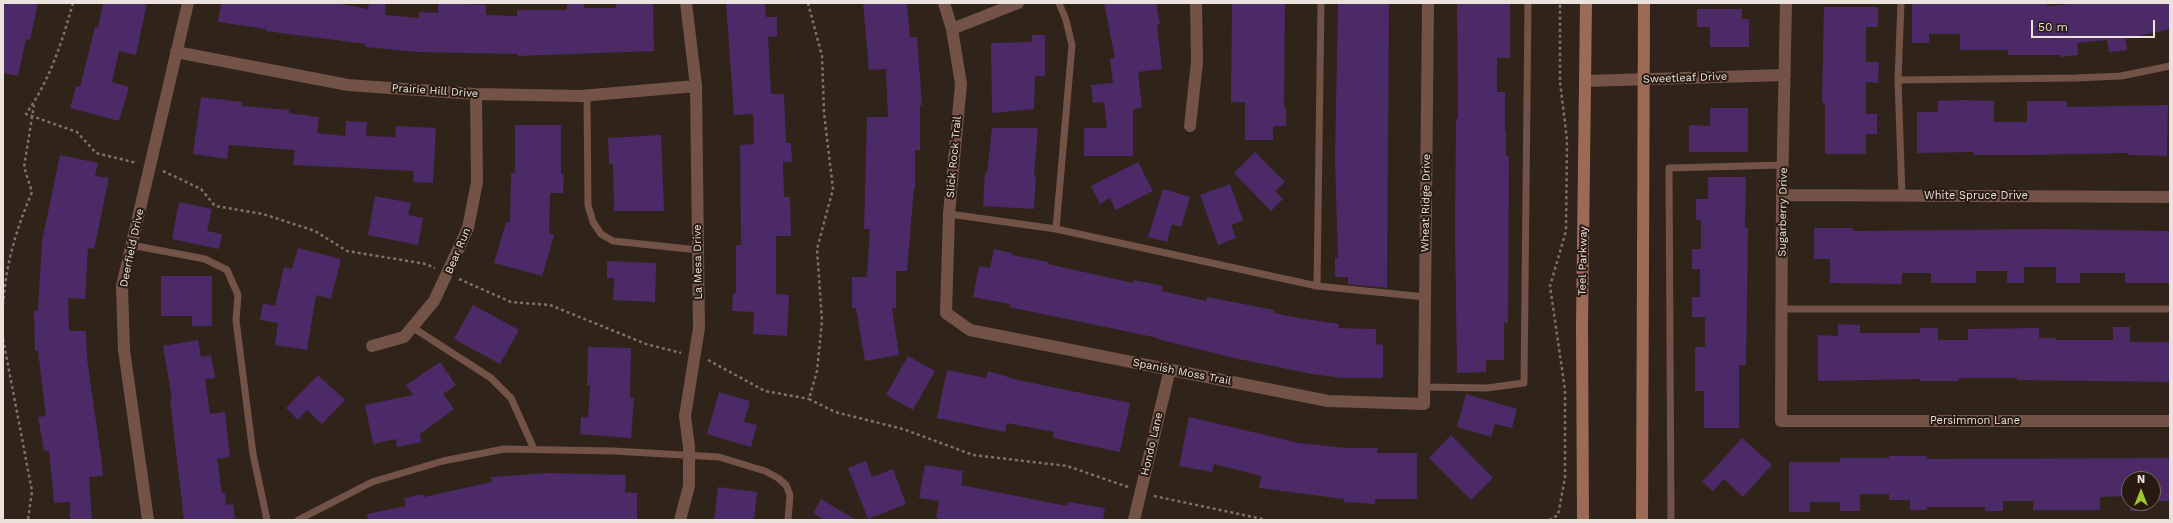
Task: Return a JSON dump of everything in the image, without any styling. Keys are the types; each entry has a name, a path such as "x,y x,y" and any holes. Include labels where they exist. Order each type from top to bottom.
{"main road":[{"name":"Teel Parkway","path":"1583,520 1582,325 1586,3"},
{"path":"1642,520 1644,3"}],"street":[{"name":"Deerfield Drive","path":"148,520 124,350 122,286 188,3"},
{"name":"La Mesa Drive","path":"680,520 689,486 689,455 685,416 699,328 696,86 686,3"},
{"name":"Slick Rock Trail","path":"944,3 952,29 961,84 949,214 946,313"},
{"path":"952,29 1018,3"},
{"path":"1190,126 1197,62 1196,3"},
{"name":"Wheat Ridge Drive","path":"1424,404 1428,3"},
{"name":"Sugarberry Drive","path":"1781,421 1782,195 1784,165 1786,3"},
{"name":"Prairie Hill Drive","path":"176,52 348,85 476,94 587,96 696,86"},
{"name":"Sweetleaf Drive","path":"1585,81 1785,75"},
{"name":"Bear Run","path":"372,346 404,337 434,301 448,274 468,228 477,182 476,94"},
{"name":"White Spruce Drive","path":"1782,195 2170,197"},
{"name":"Spanish Moss Trail","path":"946,313 970,330 1328,401 1424,404"},
{"name":"Hondo Lane","path":"1134,520 1170,369"},
{"name":"Persimmon Lane","path":"1781,421 2170,421"}],"lane":[{"path":"1056,229 1072,45 1066,20 1059,3"},
{"path":"1317,286 1322,3"},
{"path":"1424,386 1487,388 1524,383 1528,3"},
{"path":"1901,3 1898,80 1902,196"},
{"path":"1898,80 2122,76 2170,66"},
{"path":"587,96 588,204 593,222 601,234 613,241 698,250"},
{"path":"1671,520 1669,168 1784,165"},
{"path":"949,214 1056,229 1317,286 1425,297"},
{"path":"131,245 205,259 227,270 238,295 236,320 253,454 267,520"},
{"path":"1782,309 2170,309"},
{"path":"412,327 490,378 512,398 534,449"},
{"path":"298,520 372,482 444,461 504,449 719,457 765,471 778,478 786,486 790,495 788,520"}],"path":[{"path":"72,3 59,52 34,103 26,114 77,132 96,153 171,173 201,189 215,206 263,214 315,231 347,251 426,264 511,302 550,305 646,344 706,359 765,391 809,399 835,412 903,429 972,455 1067,466 1141,492 1267,520"},
{"path":"808,3 822,56 824,113 833,189 817,249 822,321 817,371 809,399"},
{"path":"1550,520 1558,515 1565,478 1565,390 1550,286 1566,231 1567,140 1560,82 1560,3"},
{"path":"3,305 5,277 15,233 32,192 24,167 34,103"},
{"path":"3,339 32,491 28,520"}],"building":[{"path":"3,3 38,3 30,40 26,39 18,76 3,73"},
{"path":"103,3 147,3 136,55 119,51 112,82 129,87 119,121 70,108 76,86 80,87 95,27 98,28"},
{"path":"221,3 337,3 368,9 369,3 386,3 385,15 419,18 419,12 438,13 438,3 486,5 486,15 517,16 517,10 567,10 567,3 584,3 584,8 616,8 616,3 653,3 654,51 517,56 517,54 418,52 365,47 365,44 266,31 266,29 218,22"},
{"path":"726,3 765,3 766,17 777,17 777,36 768,37 771,94 784,94 786,143 791,143 792,162 783,162 784,197 790,197 791,236 776,236 776,294 789,295 787,336 753,334 754,312 732,311 733,293 736,293 736,245 741,245 740,145 754,144 753,114 734,115"},
{"path":"863,3 907,3 910,37 917,37 922,105 920,105 920,150 915,150 915,188 907,271 896,271 896,308 892,308 899,355 865,361 856,308 852,308 852,277 867,277 870,229 864,229 867,117 888,117 886,69 869,70"},
{"path":"1104,3 1156,3 1160,24 1157,25 1162,69 1138,72 1142,108 1133,109 1133,156 1084,156 1084,128 1107,128 1104,102 1093,103 1091,85 1113,83 1110,58 1115,58"},
{"path":"1232,3 1285,3 1284,108 1286,108 1286,126 1273,126 1273,140 1245,140 1245,102 1231,102"},
{"path":"1338,3 1389,3 1387,288 1348,284 1348,277 1335,277 1335,258 1338,258 1335,161"},
{"path":"1912,3 2047,3 2047,6 2083,3 2170,3 2170,29 2125,39 2127,50 2109,52 2107,40 2077,43 2078,55 2060,57 2060,55 2008,55 2008,50 1960,50 1960,34 1929,34 1929,43 1912,43"},
{"path":"1457,4 1510,4 1510,58 1497,58 1497,92 1505,92 1506,156 1509,156 1508,323 1504,323 1504,360 1486,360 1486,372 1457,373 1455,230 1456,119 1458,119"},
{"path":"1824,7 1878,7 1878,27 1866,27 1866,62 1879,62 1878,83 1866,82 1866,114 1877,114 1877,134 1866,134 1866,154 1825,154 1825,103 1822,103"},
{"path":"1697,9 1742,9 1742,19 1749,19 1749,47 1710,47 1710,27 1697,27"},
{"path":"1032,35 1045,35 1045,76 1035,76 1034,109 992,113 991,43 1032,42"},
{"path":"201,97 242,102 242,106 289,110 289,113 319,117 317,133 345,136 346,121 367,122 366,136 395,137 396,126 436,128 433,183 413,182 414,171 293,165 295,150 229,145 227,159 193,154"},
{"path":"1938,101 1994,101 1994,122 2027,122 2027,101 2067,101 2067,107 2168,105 2167,156 2128,155 2128,153 1974,155 1974,152 1917,153 1917,112 1938,112"},
{"path":"1710,108 1748,108 1748,152 1689,152 1689,125 1710,126"},
{"path":"515,125 561,125 561,174 564,174 563,193 550,193 549,233 554,235 542,276 494,263 506,222 510,223 511,173 515,173"},
{"path":"992,128 1038,128 1034,176 1036,176 1034,209 983,206 985,173 987,173"},
{"path":"661,135 664,211 614,211 613,164 609,164 608,138"},
{"path":"1255,152 1285,182 1275,191 1283,199 1271,211 1234,173"},
{"path":"60,155 98,163 95,176 109,178 94,249 88,248 85,299 68,298 69,331 86,331 87,359 102,464 103,476 89,477 92,520 70,520 70,502 54,503 49,451 44,451 38,417 46,416 38,351 35,351 34,311 38,311 42,241"},
{"path":"1138,162 1153,191 1116,210 1110,198 1100,204 1091,186"},
{"path":"1708,177 1746,177 1745,228 1748,228 1746,365 1739,365 1739,428 1704,428 1704,391 1695,391 1695,347 1705,347 1705,317 1692,317 1692,297 1700,297 1700,269 1692,269 1692,249 1701,249 1701,220 1696,220 1696,199 1708,199"},
{"path":"1230,184 1243,220 1231,225 1236,238 1218,245 1200,195"},
{"path":"1163,189 1190,197 1181,227 1172,224 1167,242 1148,237"},
{"path":"375,196 411,203 408,215 423,218 418,245 368,235"},
{"path":"179,202 212,209 207,231 222,234 219,249 172,239"},
{"path":"1814,228 1853,228 1853,231 2047,229 2170,231 2170,283 2125,283 2125,273 2080,273 2080,283 2056,283 2056,267 2024,267 2024,283 2007,283 2007,271 1976,271 1976,283 1931,283 1931,273 1902,273 1902,284 1830,283 1830,259 1814,259"},
{"path":"298,248 341,259 331,299 316,295 307,350 275,345 278,323 260,320 263,303 275,306 284,267 292,269"},
{"path":"994,249 1012,253 1011,255 1049,262 1048,264 1133,283 1134,280 1163,286 1162,291 1206,301 1207,297 1274,310 1274,313 1339,324 1338,328 1376,329 1376,344 1383,345 1383,378 1342,378 1312,374 1234,358 1157,339 1158,338 1009,307 1010,304 973,297 979,266 990,268"},
{"path":"607,261 656,263 655,302 613,300 614,278 607,278"},
{"path":"161,276 212,276 212,326 192,326 192,316 161,316"},
{"path":"473,305 519,330 500,364 454,339"},
{"path":"1838,324 1860,325 1860,333 1920,333 1920,328 1938,328 1938,340 1968,340 1968,329 2039,328 2039,338 2056,338 2056,340 2113,340 2113,327 2130,327 2130,342 2170,342 2170,382 2017,380 2017,378 1959,378 1959,381 1920,381 1920,379 1818,381 1818,335 1838,336"},
{"path":"198,340 201,357 211,355 215,378 205,379 210,414 225,412 230,457 217,459 222,493 225,493 226,505 233,504 235,520 184,520 170,399 172,399 163,346"},
{"path":"588,347 631,348 630,397 634,398 631,438 580,434 581,417 588,418 590,385 587,385"},
{"path":"908,356 935,371 913,410 886,395"},
{"path":"440,362 456,385 443,394 454,409 420,434 421,442 397,447 396,439 373,444 365,405 413,395 406,385"},
{"path":"947,370 986,378 988,371 1018,380 1130,403 1120,452 1053,438 1054,432 1007,423 1005,432 937,418"},
{"path":"318,375 345,400 322,424 307,410 298,420 286,408"},
{"path":"719,392 750,401 744,422 757,425 751,447 707,434"},
{"path":"1466,394 1517,409 1512,428 1495,424 1491,437 1457,427"},
{"path":"1189,417 1299,443 1346,448 1378,448 1377,453 1417,453 1417,499 1375,499 1375,504 1344,502 1344,499 1259,488 1261,476 1214,464 1212,472 1179,466"},
{"path":"1451,435 1493,478 1471,500 1429,458"},
{"path":"1742,438 1772,465 1743,497 1724,479 1713,491 1702,482"},
{"path":"1889,456 1927,456 1927,459 2169,458 2169,501 2161,501 2161,471 2121,471 2121,496 2100,497 2100,510 2033,510 2033,501 2003,501 2003,511 1985,511 1985,507 1927,507 1927,510 1910,510 1910,500 1889,500 1889,494 1860,494 1860,511 1840,511 1840,502 1810,502 1810,512 1789,512 1789,462 1840,462 1840,458 1889,458"},
{"path":"866,461 872,477 893,469 906,504 868,519 848,468"},
{"path":"925,465 963,471 961,485 1067,506 1068,502 1105,508 1103,520 946,520 936,518 939,501 919,498"},
{"path":"548,473 626,475 625,492 637,493 637,520 368,520 367,514 406,506 404,498 423,494 424,497 492,482 491,477"},
{"path":"718,487 757,492 754,520 714,520"},
{"path":"821,499 856,520 825,520 813,513"}]}
